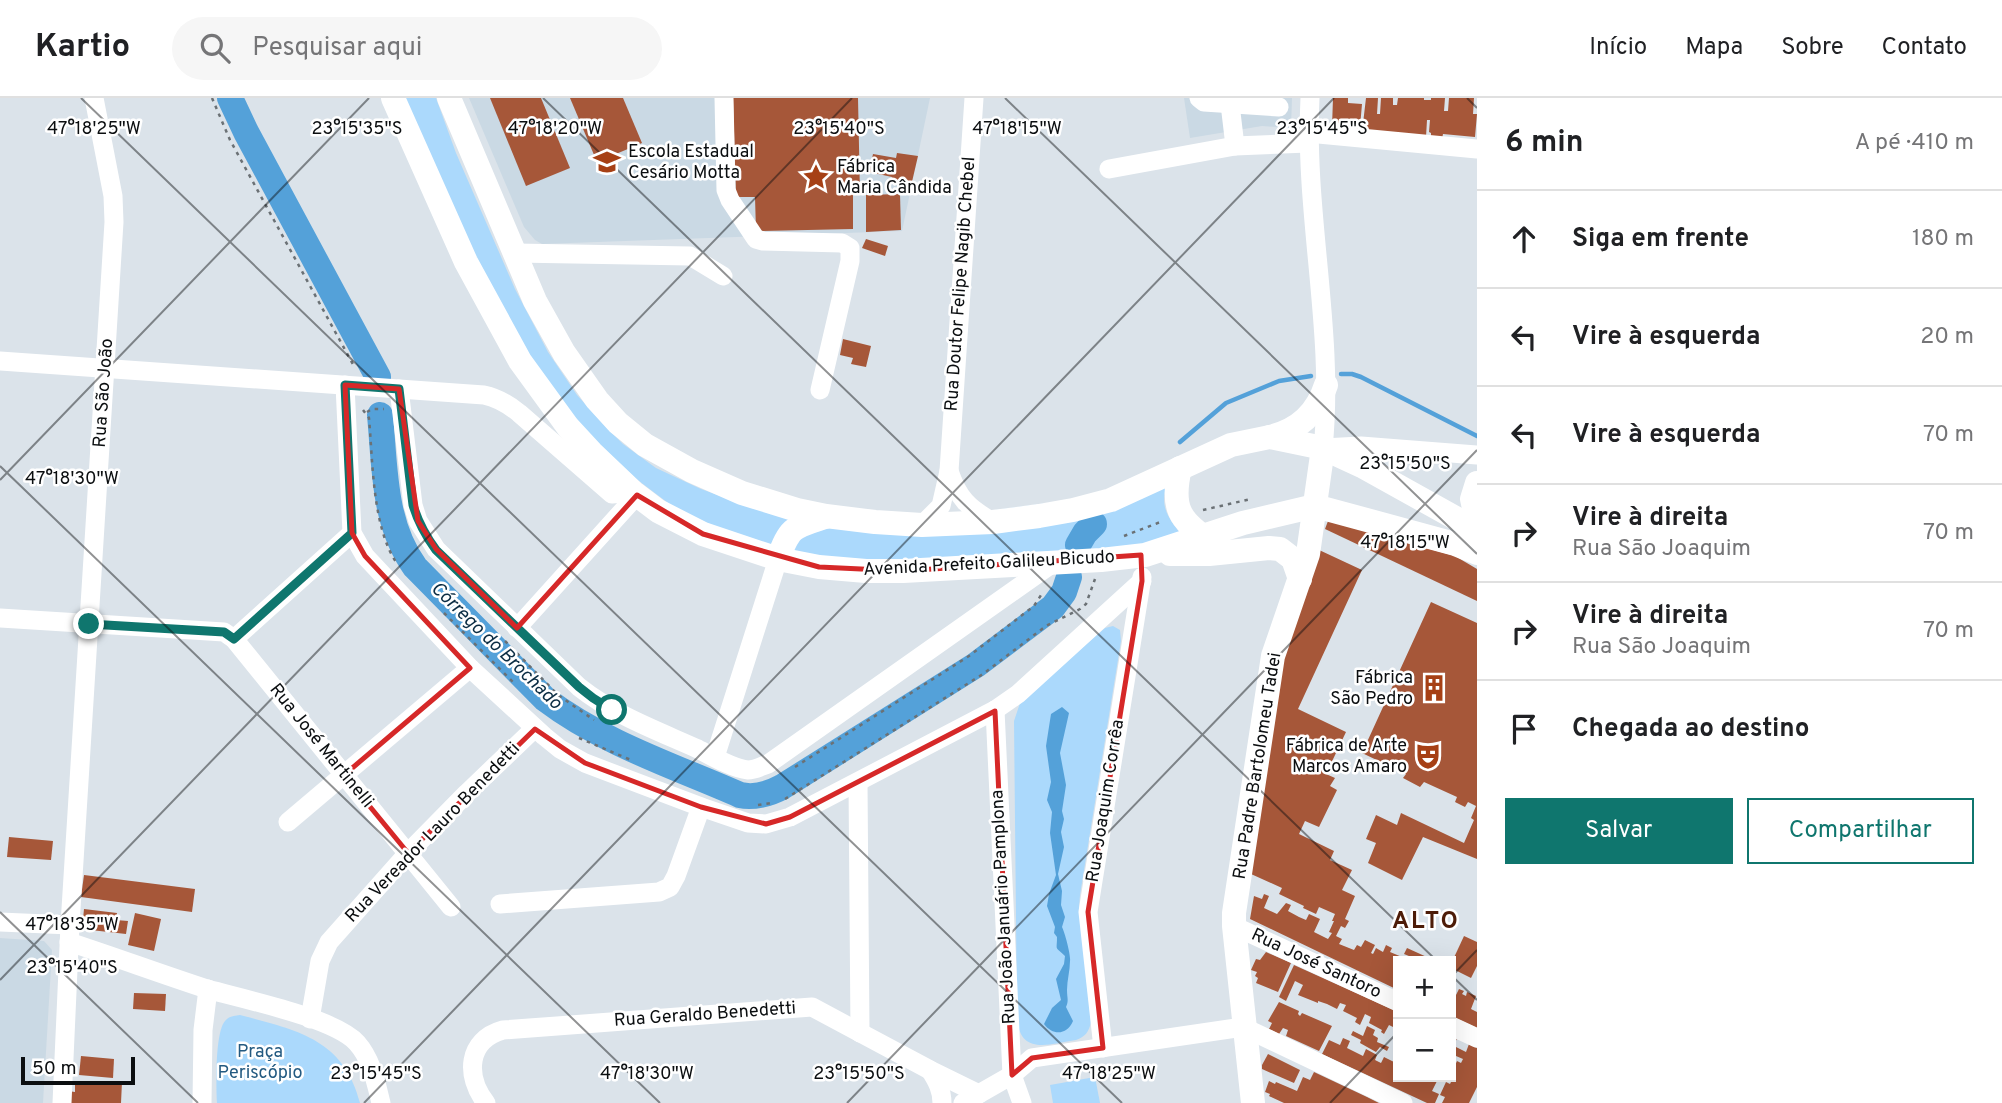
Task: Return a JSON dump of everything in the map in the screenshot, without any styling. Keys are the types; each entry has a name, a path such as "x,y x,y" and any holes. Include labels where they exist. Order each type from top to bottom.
{"main road":[{"name":"Avenida Prefeito Galileu Bicudo","path":"393,98 466,262 520,361 568,427 592,453 635,493 659,511 692,529 778,559 818,567 866,571 1050,573 1143,555 1243,523 1315,506 1455,544 1477,553"},
{"path":"452,101 546,324 597,400 618,423 645,445 692,471 763,500 826,516 875,523 922,525 993,522 1073,510 1136,490 1231,445 1283,433 1306,419 1315,409 1326,385"},
{"path":"1270,437 1323,448 1362,466 1477,530"},
{"name":"Rua Padre Bartolomeu Tadei","path":"1253,1103 1234,926 1273,656 1308,554 1323,448"},
{"path":"1180,468 1175,493 1176,505 1202,536 1229,552"},
{"path":"1477,483 1472,499 1477,522"},
{"path":"778,559 793,529 826,516"},
{"path":"1143,555 1280,549 1293,559 1300,579"}],"street":[{"name":"Rua São João","path":"62,1103 114,222 113,196 94,98"},
{"path":"724,98 726,190 756,239 763,242 842,243 850,248 850,261 820,390"},
{"name":"Rua Doutor Felipe Nagib Chebel","path":"922,525 941,506 948,471 974,98"},
{"path":"1199,98 1204,102 1279,107"},
{"name":"Rua Padre Bartolomeu Tadei","path":"1310,98 1308,138 1326,385 1323,448"},
{"path":"1230,104 1235,146"},
{"path":"1109,169 1235,146 1287,143 1308,138 1477,149"},
{"path":"514,253 690,257 723,276"},
{"path":"0,361 495,397 519,413 612,494 635,493"},
{"path":"351,385 352,533 365,556 470,668 560,749 585,763 748,823 766,824 790,817 995,710 1018,694 1142,581"},
{"path":"399,389 413,505 418,521 436,550 509,633 612,710 746,770 768,764 1050,573"},
{"path":"1323,448 1361,446 1477,455"},
{"path":"948,471 961,498 974,511 993,522"},
{"path":"509,633 635,493"},
{"path":"0,618 224,632 234,639 352,533"},
{"name":"Rua Joaquim Corrêa","path":"1103,1048 1088,912 1142,581 1143,555"},
{"path":"715,757 778,559"},
{"name":"Rua José Martinelli","path":"234,639 451,907"},
{"path":"288,822 470,668"},
{"name":"Rua João Januário Pamplona","path":"995,710 1012,1075 1022,1103"},
{"name":"Rua Vereador Lauro Benedetti","path":"310,1019 320,961 329,942 408,853 535,728"},
{"path":"858,782 860,1033"},
{"path":"500,904 659,892 670,887 701,807"},
{"path":"0,922 70,934 208,989 338,1029 357,1044 374,1073 381,1103"},
{"name":"Rua José Santoro","path":"1234,926 1393,1000"},
{"path":"202,1103 203,1030 208,989"},
{"name":"Rua Geraldo Benedetti","path":"486,1103 472,1078 473,1058 480,1043 490,1033 812,1007 930,1070 971,1099"},
{"path":"971,1099 1012,1075 1032,1058 1243,1027 1403,1103"},
{"path":"1456,1028 1477,1038"},
{"path":"930,1070 938,1082 942,1103"}],"path":[{"path":"212,98 230,140 356,369 351,385 358,405 369,418 378,515 384,538 400,567"},
{"path":"366,413 372,409 387,409 390,412"},
{"path":"786,774 969,656 1034,606 1050,573"},
{"path":"756,806 785,799 983,674 1046,626 1080,609 1086,604 1096,577"},
{"path":"436,605 513,682"},
{"path":"509,633 558,695 596,721"},
{"path":"577,738 640,764"}],"highlighted area":[{"path":"345,385 399,389 418,521 436,549 517,628 637,495 703,534 819,567 903,571 1141,555 1142,581 1088,912 1103,1048 1032,1058 1012,1075 995,711 790,817 766,824 701,807 585,763 535,729 408,853 344,775 470,668 365,556 352,533"}],"shaded area":[{"path":"469,98 930,98 902,231 542,244 524,227"},
{"path":"1184,98 1292,98 1291,128 1262,126 1190,138"},
{"path":"1062,707 1069,713 1060,753 1066,785 1061,832 1064,847 1058,874 1065,917 1062,927 1070,958 1066,1007 1073,1021 1064,1031 1056,1032 1044,1024 1052,1008 1061,1000 1056,979 1065,956 1057,948 1055,927 1047,906 1056,875 1050,833 1052,812 1047,800 1051,782 1046,746 1051,714"},
{"path":"0,938 44,941 52,950 43,1103 0,1103"}],"green space":[{"path":"403,98 436,98 456,153 515,289 548,352 577,395 605,426 623,444 656,468 723,497 854,529 1166,487 1164,501 1167,513 1182,535 1142,547 858,565 746,540 676,509 635,478 584,429 523,351 459,228"},
{"path":"1113,626 1120,630 1121,641 1079,908 1091,1022 1086,1034 1079,1039 1037,1045 1024,1038 1017,1018 1014,721 1020,703 1030,692 1105,628"},
{"name":"Praça Periscópio","path":"240,1015 299,1033 330,1051 343,1064 353,1081 360,1103 217,1103 219,1036 228,1018"},
{"path":"1095,1077 1100,1103 1053,1103 1050,1085"}],"building":[{"path":"490,98 541,98 570,168 526,186"},
{"path":"570,98 623,98 642,143 597,162"},
{"path":"733,98 858,98 860,195 853,195 853,229 756,231 755,197 736,197"},
{"path":"1333,98 1348,98 1348,103 1362,104 1358,132 1332,127"},
{"path":"1366,98 1378,98 1377,114 1380,114 1381,98 1393,98 1393,105 1397,105 1398,98 1445,98 1444,111 1448,111 1449,98 1474,98 1473,114 1477,114 1475,137 1443,134 1442,139 1431,138 1430,120 1427,120 1426,137 1362,132"},
{"path":"897,153 918,156 911,186 891,181 892,177 869,172 873,154 896,158"},
{"path":"900,194 901,230 866,232 866,195"},
{"path":"866,239 888,246 885,256 862,248"},
{"path":"843,339 871,346 866,367 851,364 853,358 840,355"},
{"path":"1328,521 1455,556 1477,569 1477,601 1325,529"},
{"path":"1317,549 1362,570 1298,709 1346,732 1326,774 1335,778 1330,786 1337,790 1319,827 1305,821 1299,834 1334,851 1330,860 1352,870 1342,890 1355,896 1345,919 1349,921 1345,928 1341,926 1336,936 1342,939 1339,944 1354,950 1357,945 1361,947 1365,940 1375,945 1371,953 1373,954 1376,948 1383,952 1386,945 1392,948 1390,952 1400,956 1393,956 1393,988 1250,919 1254,896 1262,899 1264,894 1269,896 1264,908 1277,914 1286,903 1291,905 1288,911 1299,917 1306,920 1309,914 1320,919 1314,932 1328,939 1332,933 1329,932 1335,914 1319,907 1316,914 1303,908 1304,906 1279,894 1282,888 1251,874 1281,655"},
{"name":"Fábrica São Pedro","path":"1431,602 1477,623 1477,859 1423,837 1402,880 1368,863 1376,843 1366,839 1376,815 1397,825 1401,813 1464,843 1474,820 1471,818 1476,806 1468,802 1465,807 1455,802 1457,797 1424,782 1420,787 1403,778 1406,774 1362,753"},
{"path":"9,837 53,841 51,860 7,857"},
{"path":"84,875 195,889 192,912 81,897"},
{"path":"84,909 117,913 116,920 128,921 126,934 82,929"},
{"path":"135,913 161,919 154,951 128,945"},
{"path":"1464,936 1477,942 1477,966 1471,978 1456,970 1455,956"},
{"path":"1407,948 1425,956 1409,956 1404,954"},
{"path":"1266,952 1291,963 1278,992 1256,983 1257,972 1251,970 1256,959 1260,960"},
{"path":"1294,965 1393,1010 1393,1027 1389,1025 1384,1034 1369,1023 1371,1017 1365,1014 1360,1025 1355,1022 1357,1018 1343,1011 1346,1005 1340,1003 1337,1009 1298,995 1303,985 1295,981 1286,1001 1279,997"},
{"path":"1459,989 1464,991 1462,994 1466,996 1467,992 1476,996 1471,1009 1477,1012 1477,1028 1456,1018 1456,995"},
{"path":"134,993 166,994 165,1011 133,1009"},
{"path":"1279,1002 1299,1011 1300,1016 1302,1013 1332,1026 1319,1051 1286,1036 1288,1030 1283,1028 1279,1034 1269,1029 1272,1023 1268,1021"},
{"path":"1367,1026 1375,1030 1373,1035 1378,1038 1377,1042 1389,1047 1387,1051 1380,1047 1376,1052 1351,1035 1353,1031 1363,1036"},
{"path":"1343,1038 1350,1041 1347,1048 1363,1056 1366,1049 1377,1055 1375,1060 1381,1063 1384,1057 1393,1062 1393,1082 1436,1082 1432,1091 1439,1094 1435,1103 1427,1103 1322,1054 1329,1040 1340,1045"},
{"path":"1469,1044 1477,1048 1477,1087 1469,1103 1442,1103 1445,1097 1440,1095 1446,1082 1456,1082 1456,1063 1457,1061 1461,1063 1463,1059 1456,1056 1456,1047 1466,1052"},
{"path":"1268,1054 1300,1070 1294,1083 1262,1069"},
{"path":"81,1056 114,1059 113,1078 79,1075"},
{"path":"1314,1072 1379,1103 1284,1103 1265,1092 1269,1081 1297,1091 1303,1077 1310,1080"},
{"path":"75,1081 122,1082 121,1103 67,1103 68,1091 75,1092"}],"waterway":[{"name":"Córrego do Brochado","path":"230,98 378,377"},
{"name":"Córrego do Brochado","path":"1341,374 1361,377 1477,436"},
{"name":"Córrego do Brochado","path":"1180,442 1226,403 1279,381 1311,376"},
{"name":"Córrego do Brochado","path":"380,415 391,513 397,532 415,567 545,699 567,715 615,741 740,795 761,795 782,787 976,665 1053,607 1064,592 1069,577"},
{"name":"Córrego do Brochado","path":"1078,545 1094,524"}],"place":[{"name":"Escola Estadual Cesário Motta","path":"607,162"},
{"name":"Fábrica Maria Cândida","path":"816,177"},
{"name":"Fábrica São Pedro","path":"1434,688"},
{"name":"Fábrica de Arte Marcos Amaro","path":"1428,756"}],"district":[{"name":"ALTO","path":"1426,922"}],"route":[{"path":"89,624 224,632 234,639 352,533 345,385 399,389 413,505 426,536 436,550 579,687 612,710"}]}
